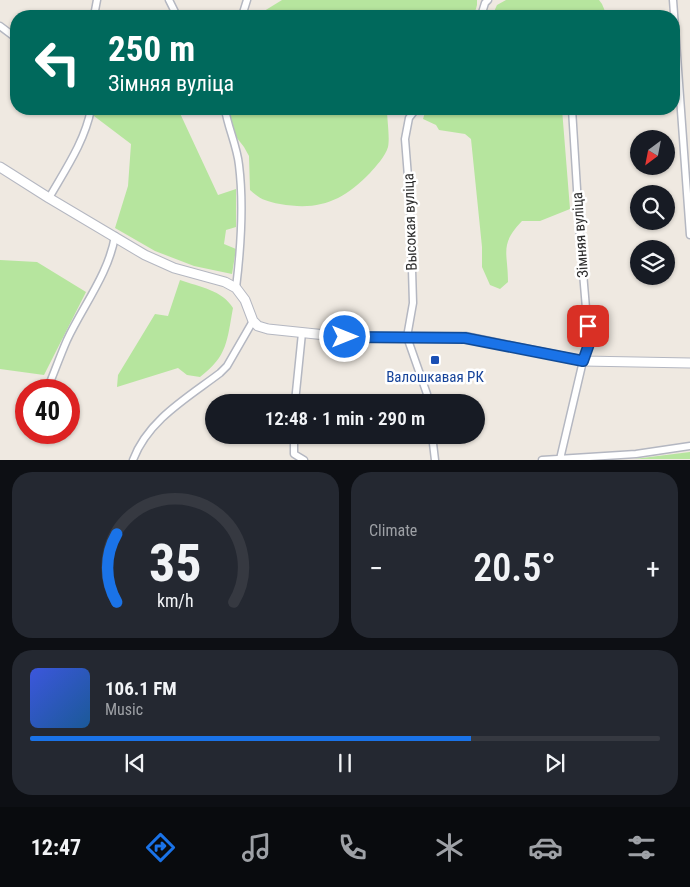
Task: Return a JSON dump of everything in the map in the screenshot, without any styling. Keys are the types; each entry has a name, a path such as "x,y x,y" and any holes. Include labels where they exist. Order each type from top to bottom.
{"street":[{"path":"680,97 690,235"},
{"path":"49,198 80,142 90,115"},
{"path":"227,115 239,163 241,192 241,237 236,288"},
{"name":"Высокая вуліца","path":"407,337 413,303 410,202 405,139 411,115"},
{"name":"Зімняя вуліца","path":"560,458 583,361 589,344 572,115"},
{"path":"0,167 145,254 174,268 225,282 236,288 245,300 252,318 258,326 268,329 345,337 465,338 583,361 690,364"},
{"path":"51,379 67,340 100,277 113,246 115,236"},
{"path":"133,460 141,441 161,418 227,366 252,318"},
{"path":"295,394 302,333"},
{"path":"407,337 428,394"},
{"path":"294,444 294,454 304,460"},
{"path":"433,444 435,460"},
{"path":"542,460 636,454 690,446"}],"green space":[{"path":"282,0 477,0 476,10 266,10"},
{"path":"506,0 599,0 604,10 495,10 497,5"},
{"path":"181,115 218,195 236,189 236,227 226,230 224,244 236,249 232,274 194,266 155,251 115,228 128,186 131,144 94,116"},
{"path":"226,115 388,115 389,133 388,147 383,158 350,191 329,202 318,205 294,206 267,201 250,190 249,156 230,129"},
{"path":"424,115 562,115 570,209 540,221 522,221 515,229 510,236 506,249 508,282 500,289 490,285 482,267 482,247 471,139 465,134 439,130 436,125 423,119"},
{"path":"0,260 37,262 86,292 44,375 0,369"},
{"path":"180,280 217,293 233,308 225,347 221,354 216,362 200,377 187,375 178,368 117,387 118,375 155,314 168,316"},
{"path":"690,452 690,459 634,459"}],"place":[{"name":"Валошкавая РК","path":"435,360"}],"route":[{"path":"345,337 465,338 583,361 589,344 588,326"}]}
